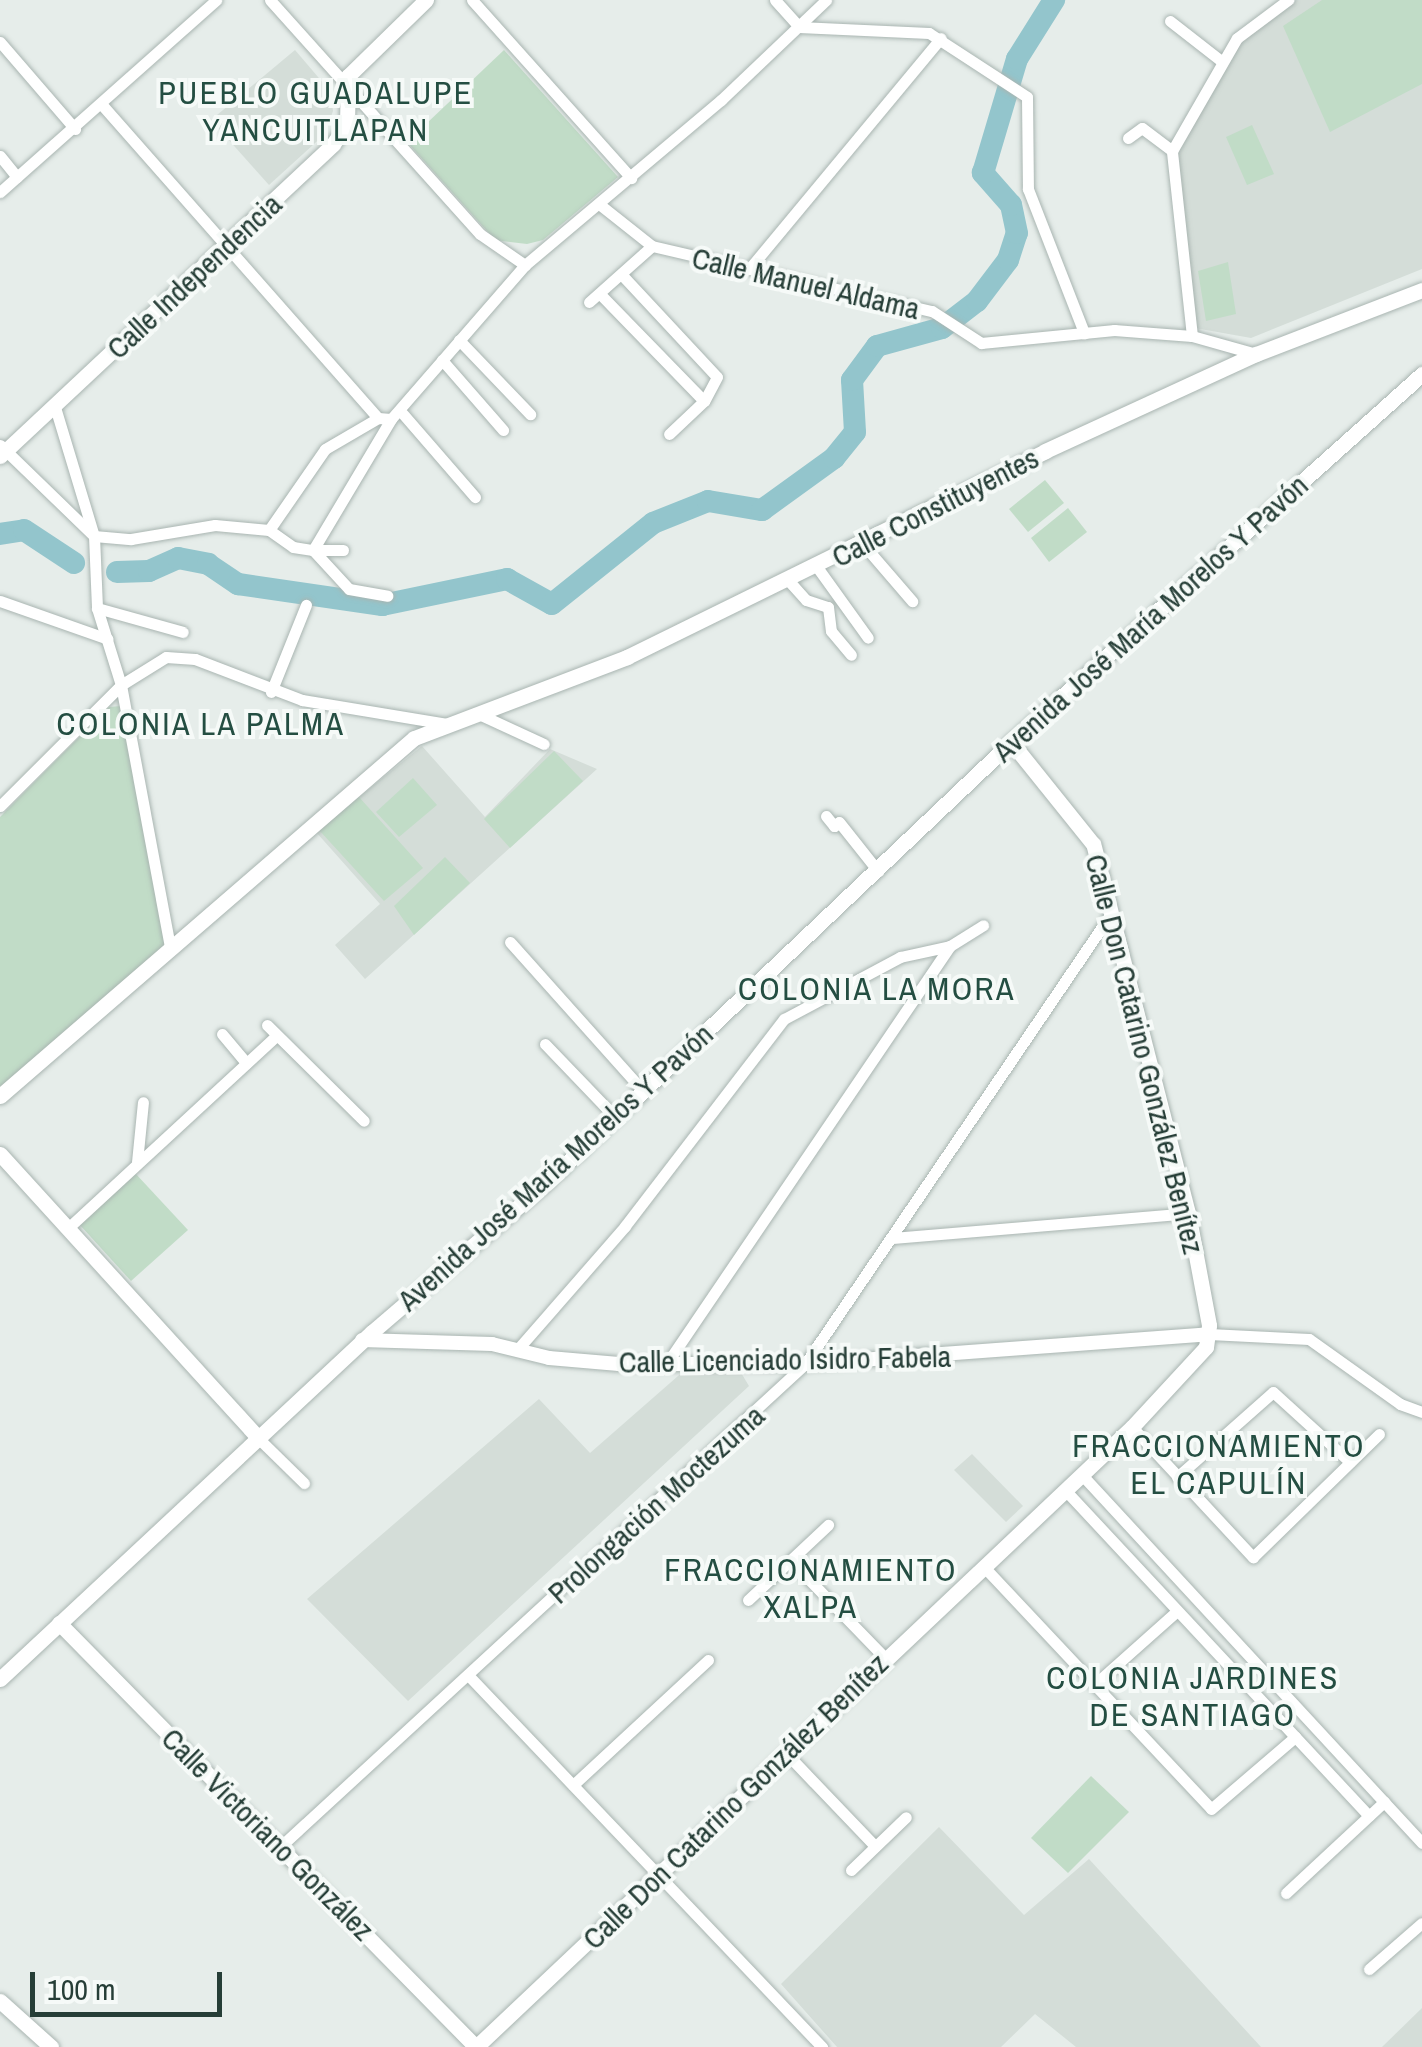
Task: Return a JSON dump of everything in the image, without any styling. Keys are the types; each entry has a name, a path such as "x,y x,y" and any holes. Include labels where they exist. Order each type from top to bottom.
{"main road":[{"path":"346,83 426,0"},
{"name":"Calle Independencia","path":"2,451 224,250 342,134 346,83"},
{"name":"Calle Constituyentes","path":"0,1096 414,738 627,658 1256,354 1422,290"},
{"name":"Avenida José María Morelos Y Pavón","path":"0,1679 362,1340 616,1117 1011,742 1422,374"},
{"name":"Calle Don Catarino González Benítez","path":"476,2047 1193,1368 1209,1334 1188,1214 1082,823 1011,742"},
{"path":"0,1154 260,1439"},
{"name":"Calle Victoriano González","path":"59,1623 476,2047"},
{"path":"0,2001 52,2047"}],"street":[{"path":"0,192 103,106 216,0"},
{"path":"270,0 480,234 525,264"},
{"path":"472,0 631,178"},
{"path":"775,0 799,27 913,28 941,38 1027,98 1028,188 1084,334"},
{"path":"312,550 391,417 525,264 631,178 826,0"},
{"path":"1192,336 1172,151 1220,60 1237,38 1288,0"},
{"path":"1170,21 1220,60"},
{"path":"749,270 941,38"},
{"path":"0,42 76,129"},
{"path":"103,106 224,250 475,497"},
{"path":"1128,138 1142,128 1172,151"},
{"path":"0,156 17,176"},
{"name":"Calle Manuel Aldama","path":"599,204 652,246 932,311 975,340 1009,345 1084,334 1192,336 1256,354"},
{"path":"590,302 652,246"},
{"path":"622,276 716,377 704,401 669,434"},
{"path":"600,294 704,401"},
{"path":"459,340 530,414"},
{"path":"442,360 503,430"},
{"path":"55,407 94,536 97,608 122,684 170,946"},
{"path":"268,530 325,449 391,417"},
{"path":"2,451 94,536 131,539 215,525 268,530 293,548 343,550"},
{"path":"862,543 912,601"},
{"path":"312,550 350,589 387,596"},
{"path":"816,566 868,638"},
{"path":"788,580 806,600 828,607 831,631 851,656"},
{"path":"0,600 108,639"},
{"path":"272,692 306,605"},
{"path":"97,608 183,632"},
{"path":"0,806 122,684 166,656 182,656 272,692 448,724"},
{"path":"481,715 544,744"},
{"path":"826,816 834,826 839,822 878,870"},
{"name":"Prolongación Moctezuma","path":"281,1846 805,1364 1110,915"},
{"path":"517,1350 625,1226 784,1019 900,957 950,946 983,925"},
{"path":"510,942 642,1091"},
{"path":"666,1363 950,946"},
{"path":"267,1026 364,1121"},
{"path":"222,1034 246,1063"},
{"path":"68,1228 277,1035"},
{"path":"545,1044 616,1117"},
{"path":"137,1162 144,1102"},
{"path":"892,1238 1188,1214"},
{"path":"1209,1334 1309,1339 1342,1356 1400,1404 1422,1412"},
{"name":"Calle Licenciado Isidro Fabela","path":"362,1340 517,1350 582,1362 805,1364 1209,1334"},
{"path":"1178,1477 1273,1392 1350,1462"},
{"path":"1132,1427 1253,1557 1379,1434"},
{"path":"260,1439 304,1483"},
{"path":"1082,1475 1422,1843"},
{"path":"1066,1491 1369,1816"},
{"path":"748,1600 828,1525"},
{"path":"1134,1565 1152,1550"},
{"path":"791,1561 884,1658"},
{"path":"985,1568 1216,1809 1295,1737"},
{"path":"1095,1684 1177,1611"},
{"path":"573,1786 708,1660"},
{"path":"468,1675 822,2047"},
{"path":"786,1753 875,1846"},
{"path":"1286,1893 1384,1802"},
{"path":"851,1870 906,1818"},
{"path":"1369,1970 1422,1923"}],"shaded area":[{"path":"1296,0 1422,0 1422,269 1251,338 1195,328 1172,151 1243,34"},
{"path":"295,50 330,91 333,111 325,134 269,185 211,120"},
{"path":"422,746 485,817 550,749 597,769 365,979 335,945 380,904 316,832"},
{"path":"737,1366 749,1386 408,1701 307,1599 539,1399 590,1453 686,1369"},
{"path":"972,1454 1023,1506 1006,1522 954,1470"},
{"path":"939,1827 1024,1915 1089,1859 1261,2047 1076,2047 1035,2014 1001,2047 837,2047 781,1984"},
{"path":"1422,2008 1422,2047 1382,2047"}],"green space":[{"path":"1322,0 1422,0 1422,84 1330,132 1283,26"},
{"path":"504,50 618,177 543,240 527,244 495,240 407,142"},
{"path":"1252,125 1274,174 1247,185 1226,137"},
{"path":"1228,262 1236,314 1206,321 1198,271"},
{"path":"1045,480 1064,503 1028,532 1009,509"},
{"path":"1068,508 1087,532 1049,562 1031,538"},
{"path":"121,706 167,943 0,1099 0,817 109,707"},
{"path":"554,751 583,781 510,848 484,819"},
{"path":"413,778 437,805 399,837 376,812"},
{"path":"359,797 423,868 384,901 319,830"},
{"path":"445,857 470,883 414,935 394,906"},
{"path":"135,1173 188,1230 131,1281 79,1224"},
{"path":"1091,1776 1129,1812 1068,1873 1031,1838"}],"waterway":[{"path":"117,572 149,571 178,558 208,564 238,584 382,605 507,579 552,604 653,523 708,501 762,510 834,458 855,432 852,380 877,346 942,328 977,301 1008,260 1017,233 1011,205 983,173 1017,59 1054,0"},
{"path":"0,534 24,530 74,563"}],"district":[{"name":"PUEBLO GUADALUPE YANCUITLAPAN","path":"316,112"},
{"name":"COLONIA LA PALMA","path":"201,724"},
{"name":"COLONIA LA MORA","path":"877,989"},
{"name":"FRACCIONAMIENTO EL CAPULÍN","path":"1219,1466"},
{"name":"FRACCIONAMIENTO XALPA","path":"811,1590"},
{"name":"COLONIA JARDINES DE SANTIAGO","path":"1193,1698"}]}
